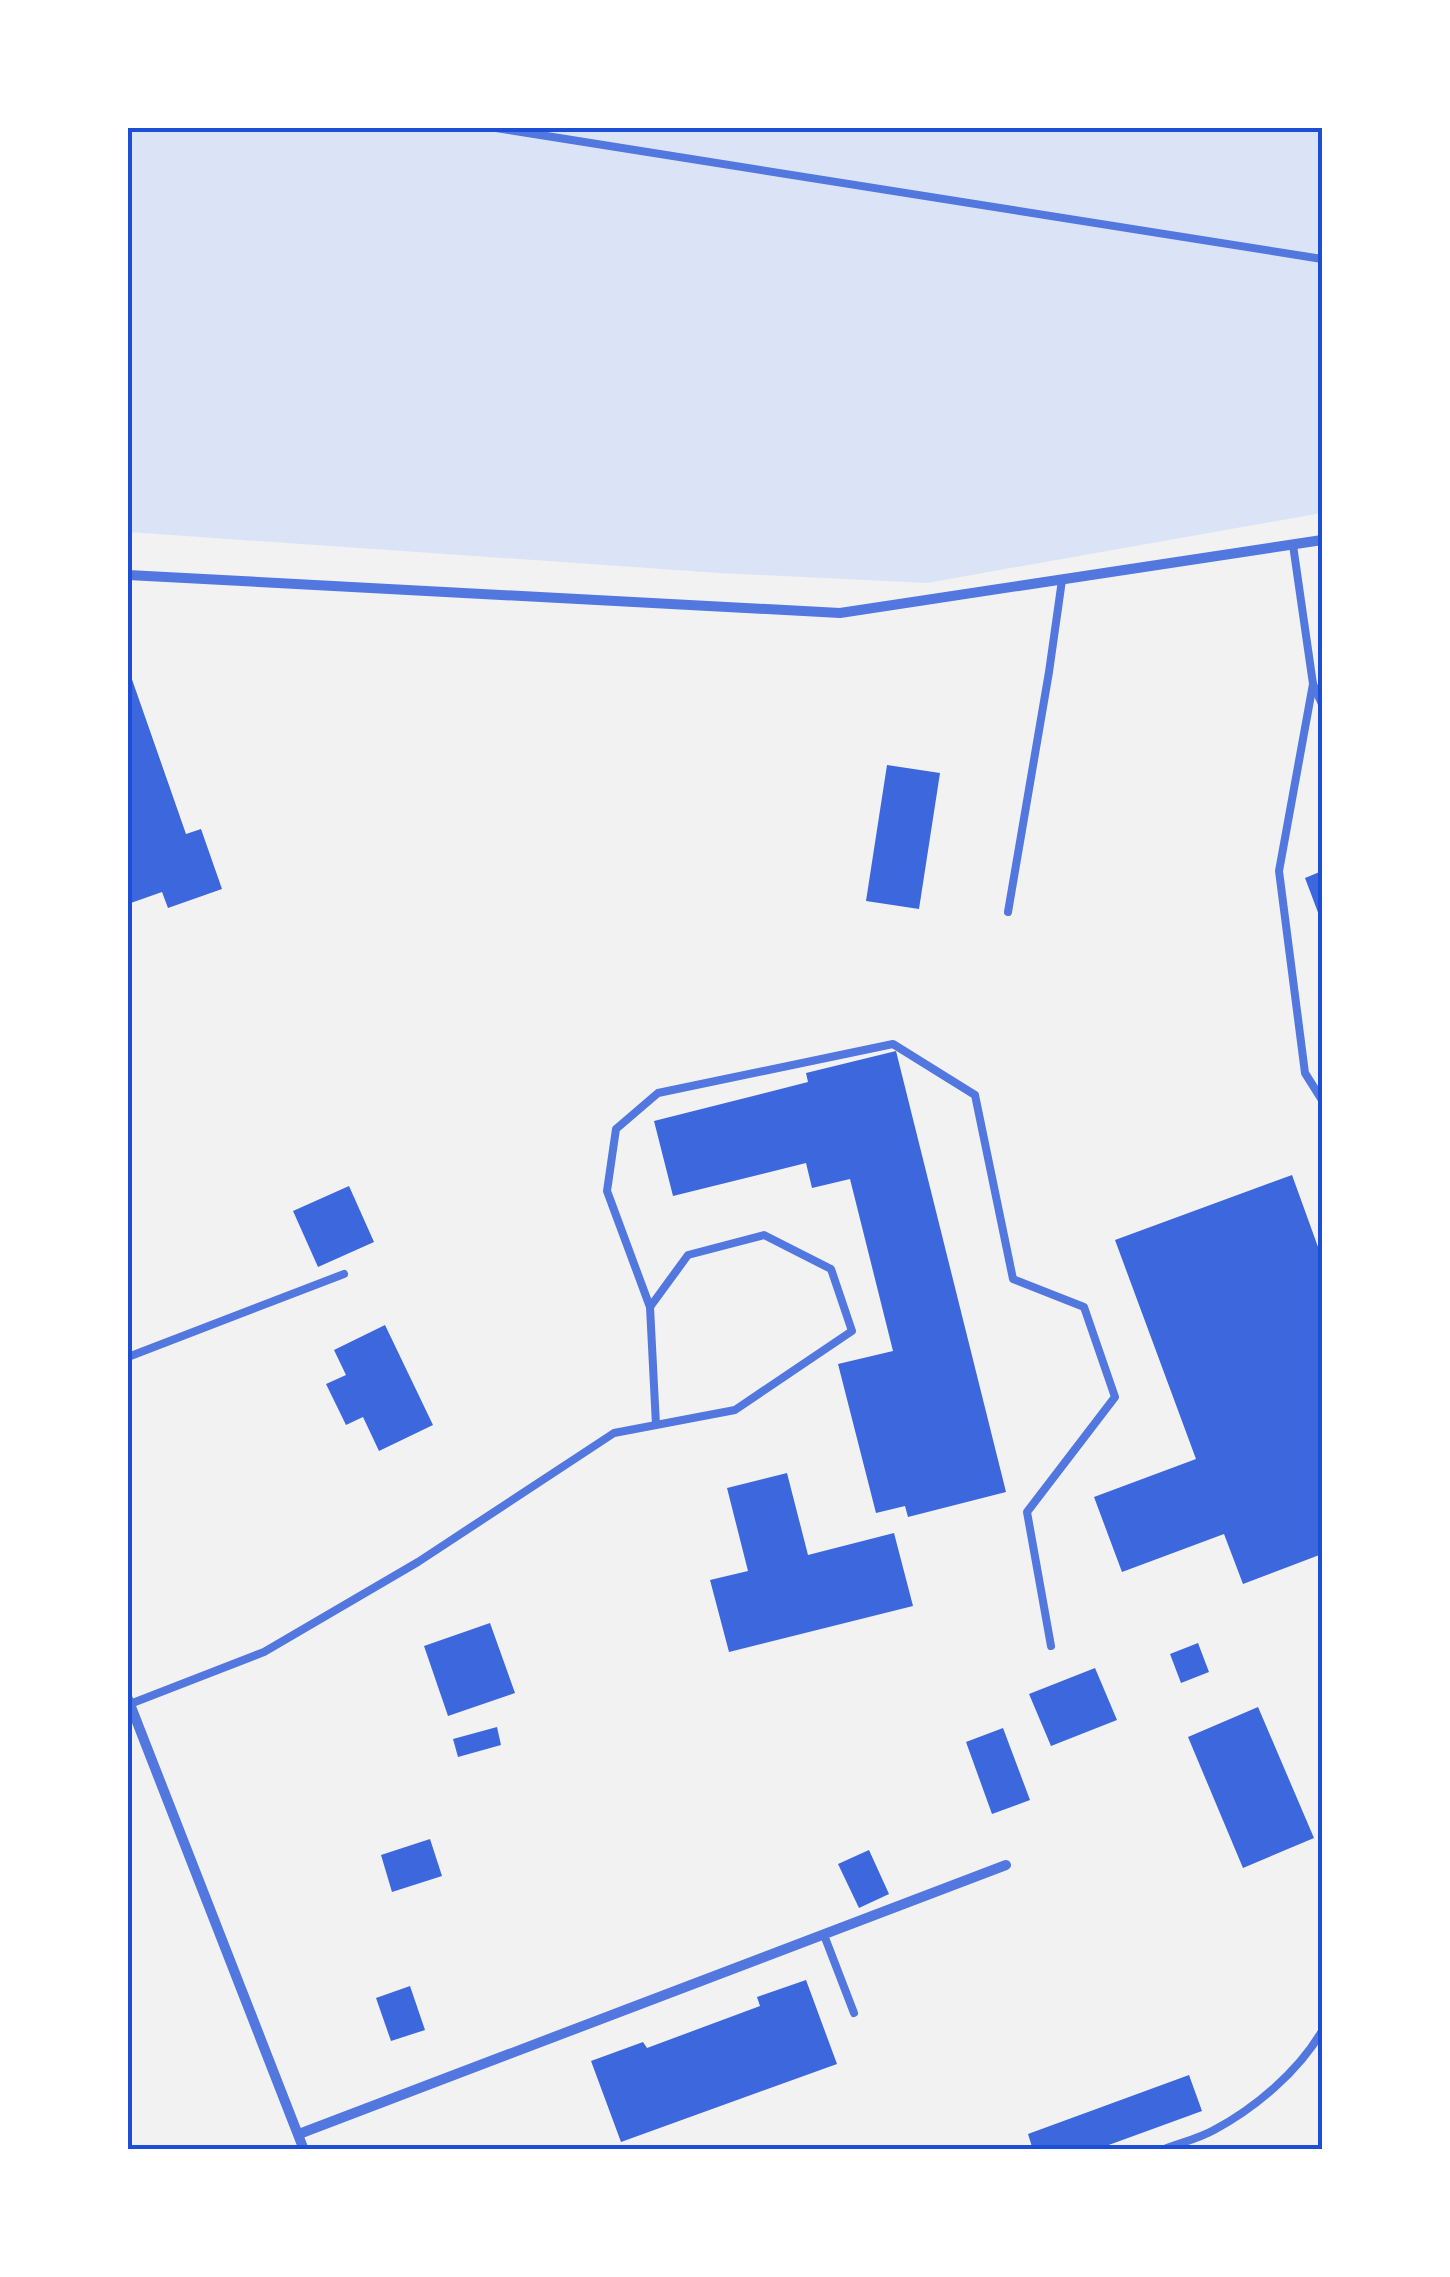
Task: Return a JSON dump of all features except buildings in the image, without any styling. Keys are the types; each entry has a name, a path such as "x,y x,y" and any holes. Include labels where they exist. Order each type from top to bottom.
{"street":[{"path":"128,576 840,613 1322,540"},
{"path":"129,1702 304,2150"},
{"path":"298,2134 1006,1865"}],"lane":[{"path":"496,128 1322,259"},
{"path":"1292,545 1313,684 1322,704"},
{"path":"1008,912 1062,580"},
{"path":"1313,684 1279,871 1305,1073 1322,1100"},
{"path":"656,1425 650,1307 607,1191 616,1130 658,1094 894,1044 974,1095 1013,1278 1084,1307 1115,1397 1027,1512 1051,1646"},
{"path":"129,1702 264,1652 418,1562 614,1433 734,1410 852,1331 831,1268 764,1235 688,1255 650,1307"},
{"path":"128,1357 344,1274"},
{"path":"824,1934 854,2013"},
{"path":"1162,2150 1212,2131 1262,2098 1296,2065 1322,2031"}],"shaded area":[{"path":"128,128 1322,128 1322,513 927,583 719,573 128,532"}]}
